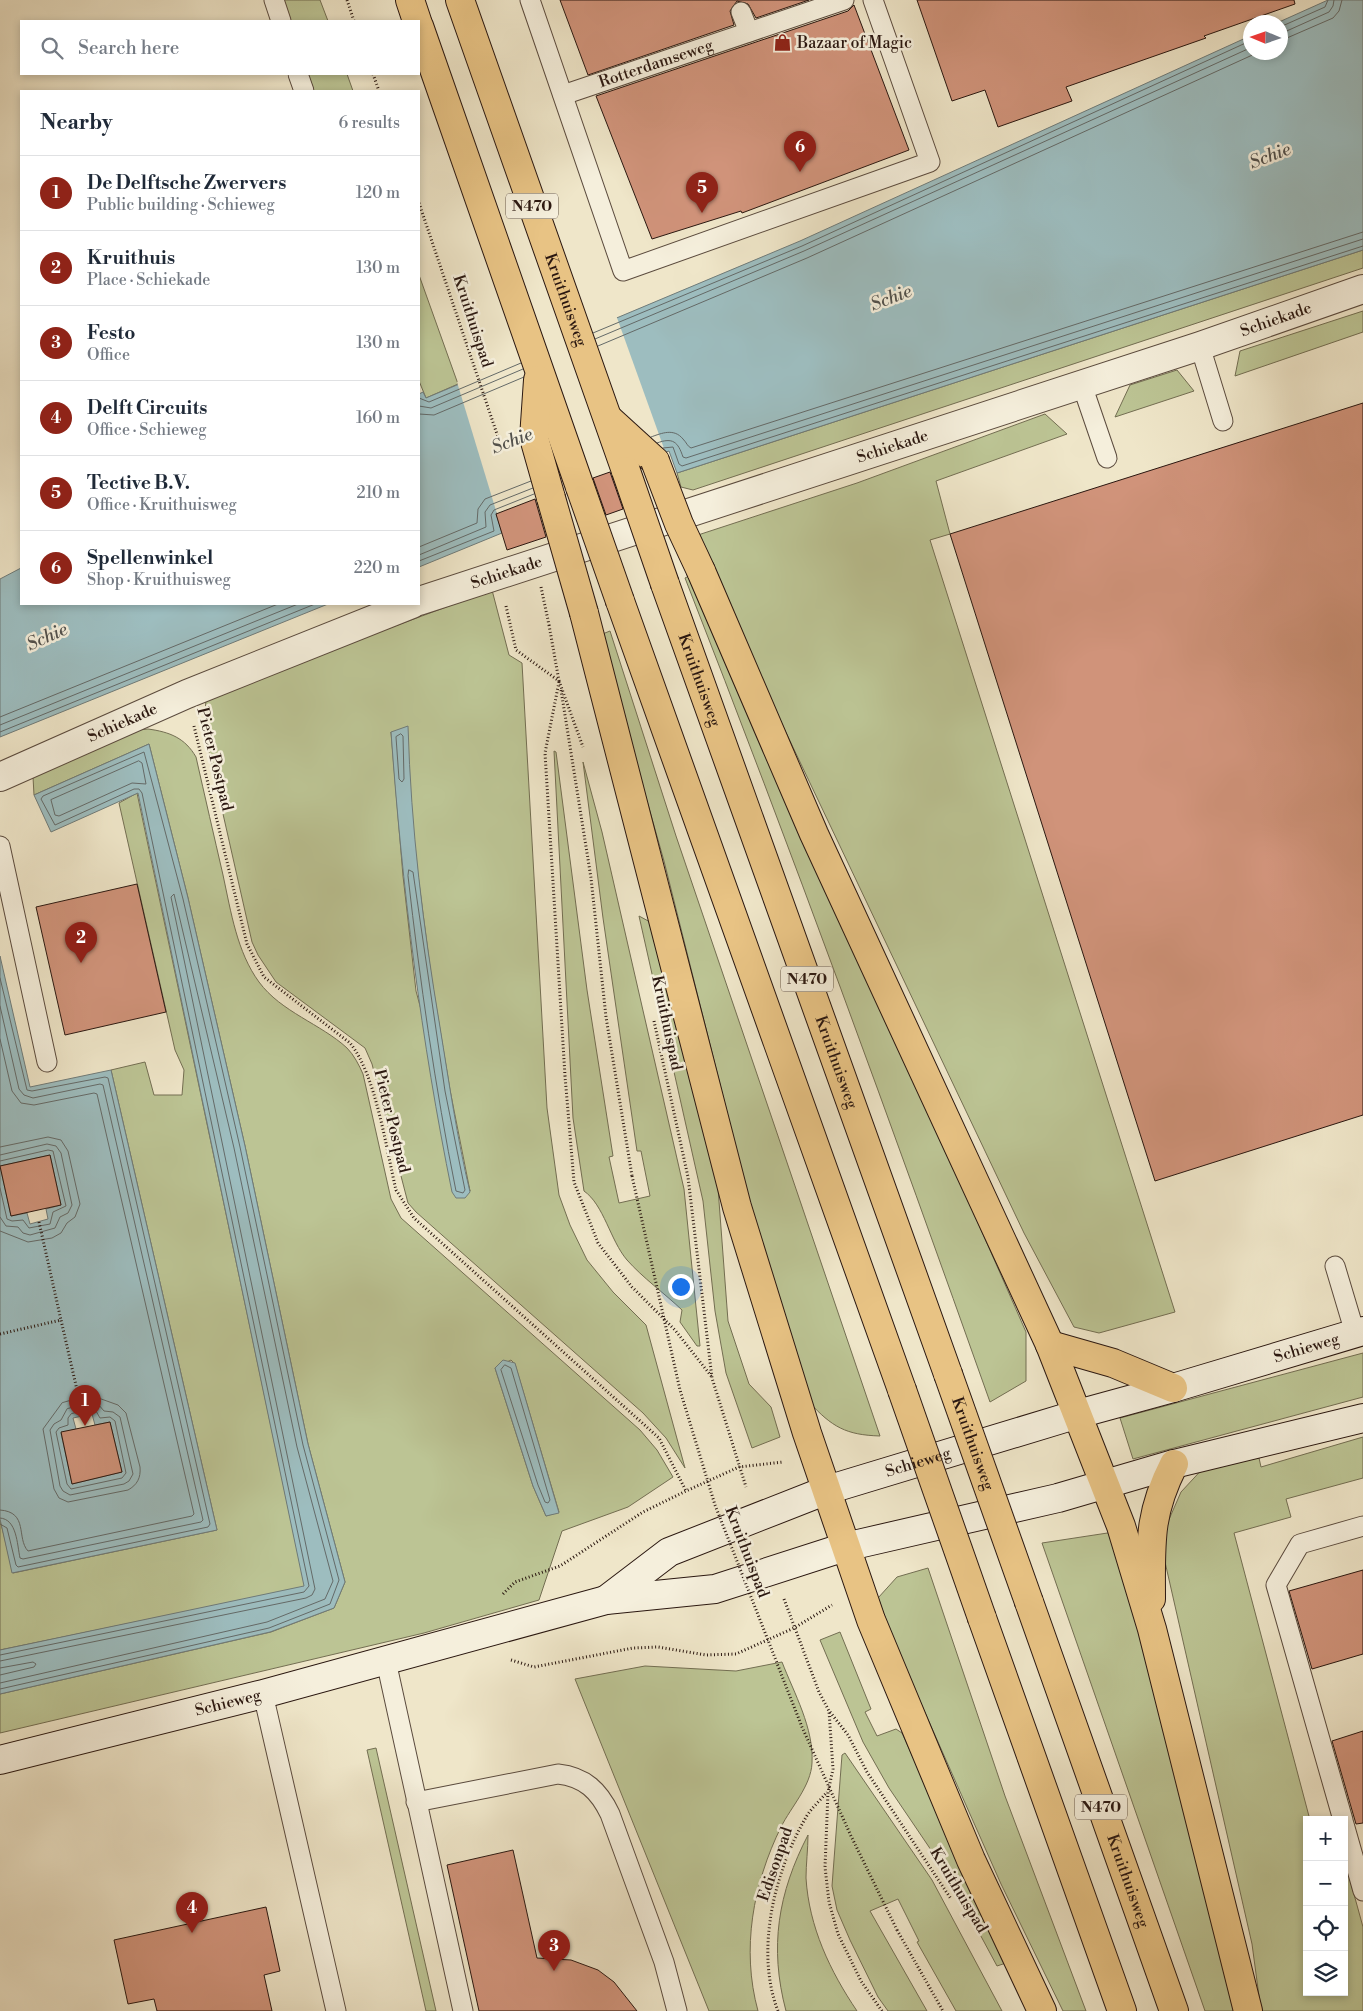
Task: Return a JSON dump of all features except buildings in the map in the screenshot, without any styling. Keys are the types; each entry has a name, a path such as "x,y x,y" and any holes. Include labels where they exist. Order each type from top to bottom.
{"highway":[{"path":"410,0 417,20"},
{"name":"Kruithuisweg","path":"460,0 665,584 1174,2011"},
{"name":"N470","path":"420,29 520,312 538,371 1122,2011"},
{"name":"N470","path":"538,371 534,438 584,613 738,1207 845,1547 872,1620 972,1860 1042,2011"},
{"name":"N470","path":"606,416 654,461 679,524 814,834 1050,1344 1124,1535 1152,1629 1248,2011"},
{"path":"1050,1344 1114,1363 1173,1388"},
{"name":"N470","path":"1152,1629 1151,1528 1163,1485 1174,1464"}],"street":[{"name":"Schiekade","path":"420,601 498,573 1082,385 1363,289"},
{"name":"Schiekade","path":"0,777 187,694 410,605"},
{"name":"Schieweg","path":"606,1600 669,1552 827,1490 1359,1332"},
{"name":"Schieweg","path":"0,1760 263,1694 606,1600 715,1589 845,1547 1105,1485 1174,1464 1363,1418"}],"lane":[{"path":"274,0 281,20"},
{"path":"530,0 623,271 930,162 873,0"},
{"name":"Rotterdamseweg","path":"563,95 844,0"},
{"path":"741,12 749,32"},
{"path":"298,75 304,90"},
{"path":"1200,346 1223,420"},
{"path":"1082,385 1107,458"},
{"path":"0,846 48,1062"},
{"path":"1335,1266 1359,1332"},
{"path":"1342,1816 1276,1585 1300,1544 1363,1526"},
{"path":"386,1661 463,2011"},
{"path":"263,1694 336,2011"},
{"path":"416,1802 558,1774 581,1780 593,1788 603,1799 610,1814 664,1962 677,2011"},
{"path":"1348,1838 1363,1891"}],"path":[{"path":"346,0 354,20"},
{"path":"373,75 379,90"},
{"name":"Kruithuispad","path":"420,206 502,449"},
{"path":"498,573 516,650 559,682"},
{"name":"Kruithuispad","path":"549,625 591,878 606,1017 632,1176 680,1390 716,1505 802,1727 851,1836 897,1930 943,2011"},
{"name":"Kruithuispad","path":"559,682 586,756"},
{"name":"Kruithuispad","path":"559,682 545,753 565,1076 574,1182 598,1243 632,1287 675,1330 712,1378"},
{"name":"Pieter Postpad","path":"187,694 247,944 264,977 350,1043 361,1056 368,1074 396,1190 405,1208 659,1438 686,1491"},
{"name":"Kruithuispad","path":"652,1016 688,1177 712,1378 739,1467 686,1491"},
{"path":"39,1222 83,1416"},
{"path":"0,1334 61,1320"},
{"path":"502,1595 515,1582 560,1566 643,1512 686,1491"},
{"name":"Kruithuispad","path":"507,1659 534,1666 633,1648 658,1647 706,1655 736,1654 794,1628 829,1711 848,1735 867,1772 941,1880 954,1904"},
{"name":"Kruithuispad","path":"829,1711 833,1769 828,1792 825,1867 829,1902 838,1934 861,1981 882,2011"},
{"name":"Edisonpad","path":"778,2011 768,1971 768,1942 774,1901 788,1856 805,1818 828,1792"}],"green space":[{"path":"281,0 320,0 328,20 289,20"},
{"path":"308,75 347,75 353,90 314,90"},
{"path":"1363,250 1363,268 693,490 681,487 677,473"},
{"path":"420,278 458,384 426,398 420,383"},
{"path":"1363,311 1363,332 1235,376 1240,351"},
{"path":"1177,370 1194,391 1115,417 1130,385"},
{"path":"1045,414 1067,434 936,481 950,534 930,540 1175,1312 1099,1333 1074,1327 1024,1233 771,701 698,535 857,483"},
{"path":"689,576 778,768 1026,1332 1026,1381 990,1402 841,989 685,578"},
{"path":"492,590 509,655 522,663 547,1108 559,1195 570,1225 587,1260 613,1292 646,1325 685,1468 666,1438 643,1413 408,1203 372,1064 365,1048 276,982 258,955 252,942 204,730 206,699 279,669","holes":["391,732 410,796 413,837 431,975 450,1090 470,1191 416,991 403,876"]},
{"path":"610,631 676,836 880,1436 858,1434 840,1428 825,1418 809,1402 747,1192 664,861 600,635"},
{"path":"138,730 156,730 170,734 187,745 196,757 232,917 245,958 259,982 278,1002 337,1040 347,1048 356,1060 363,1074 391,1199 401,1218 640,1430 657,1450 673,1477 628,1507 562,1531 539,1600 424,1633 0,1733 0,1694 271,1632 334,1608 345,1582 308,1444 245,1146 188,898 149,744 34,795 33,777","holes":["511,1360 515,1364 559,1512 546,1516 533,1486 495,1368"]},
{"path":"554,751 556,752 587,990 613,1156 609,1157 619,1203 650,1196 641,1151 637,1151 603,918 583,762 602,832 684,1189 700,1346 697,1346 680,1322 682,1310 627,1260 616,1243 597,1205 584,1191 573,1118"},
{"path":"137,793 305,1587 0,1650 0,1519 13,1573 217,1530 111,1070 145,1062 154,1095 182,1095 184,1070 175,1050 119,803"},
{"path":"639,916 652,923 718,1188 728,1321 749,1384 771,1407 780,1437 752,1448 726,1373 715,1311 703,1201"},
{"path":"1363,1353 1363,1397 1133,1459 1120,1418"},
{"path":"1363,1437 1363,1478 1286,1499 1291,1517 1234,1533 1309,1816 1303,1816 1303,1996 1348,1996 1348,1873 1363,1927 1363,2011 1261,2011 1252,1944 1160,1540 1181,1492 1207,1464 1259,1458 1261,1467"},
{"path":"1114,1532 1235,2011 1205,2011 1042,1543"},
{"path":"928,1568 1005,1796 1086,2011 1063,2011 1001,1884 895,1645 878,1598 897,1577"},
{"path":"840,1632 871,1709 865,1712 877,1736 896,1729 902,1733 1006,1963 997,1966 948,1875 889,1788 863,1742 820,1640"},
{"path":"782,1662 807,1724 812,1750 811,1772 771,1849 757,1894 750,1941 750,1964 758,2011 709,2011 575,1679 645,1666 736,1671"},
{"path":"376,1748 436,2011 426,2011 367,1750"},
{"path":"845,1753 932,1880 1002,2011 956,2011 917,1942 919,1941 898,1899 870,1911 927,2011 888,2011 878,1997 837,1910 832,1886 842,1755"},
{"path":"808,1835 806,1878 811,1914 822,1948 838,1980 857,2011 786,2011 778,1965 779,1921 783,1899 790,1878"}],"water":[{"name":"Schie","path":"1328,0 1363,0 1363,250 677,473 669,451 496,513 502,533 420,567 420,394 423,392 426,398 800,241 1243,39 1243,60 1288,60 1288,18"},
{"name":"Schie","path":"20,569 20,605 326,605 0,737 0,579"},
{"path":"408,726 415,840 423,915 454,1110 470,1192 465,1198 456,1198 452,1192 422,1021 407,906 391,732"},
{"path":"149,744 188,898 245,1146 308,1444 345,1582 334,1608 270,1632 0,1694 0,1650 304,1586 138,793 51,832 34,795"},
{"path":"0,956 30,1087 111,1070 217,1530 12,1573 0,1519","holes":["50,1155 61,1205 46,1209 48,1219 30,1224 27,1213 11,1216 0,1166","92,1414 95,1425 110,1422 122,1472 72,1484 61,1433 76,1429 73,1418"]},
{"path":"503,1360 515,1363 559,1513 546,1516 533,1486 495,1368"}],"pier":[{"path":"616,315 666,454 498,517 457,382"}],"place":[{"name":"Bazaar of Magic","path":"783,43"},
{"name":"Spellenwinkel","path":"800,172"},
{"name":"Tective B.V.","path":"702,213"},
{"name":"Kruithuis","path":"81,963"},
{"name":"De Delftsche Zwervers","path":"85,1426"},
{"name":"Delft Circuits","path":"192,1933"},
{"name":"Festo","path":"554,1971"}]}
